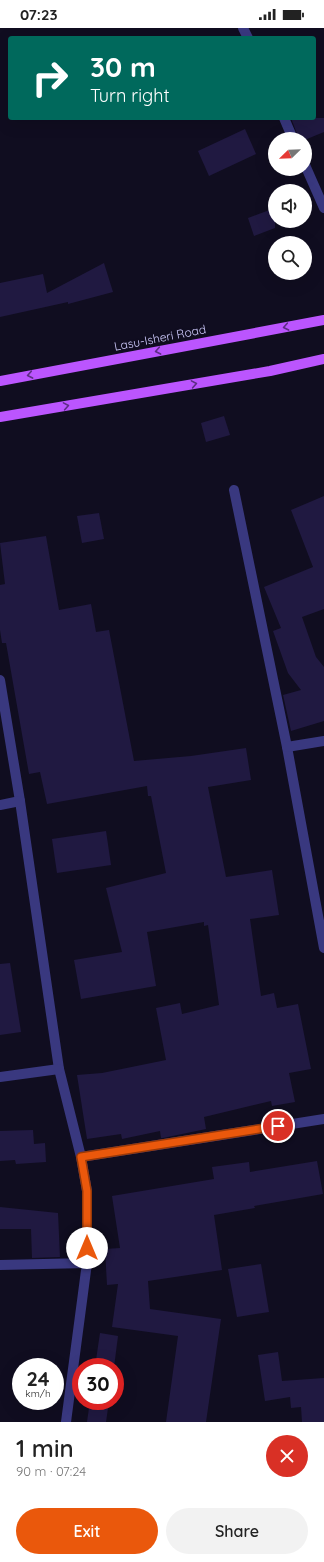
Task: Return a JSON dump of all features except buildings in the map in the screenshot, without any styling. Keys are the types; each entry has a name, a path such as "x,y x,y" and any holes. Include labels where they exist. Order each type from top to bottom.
{"main road":[{"name":"Lasu-Isheri Road","path":"0,381 324,320"},
{"path":"0,417 270,371 324,359"}],"street":[{"path":"285,120 290,132"},
{"path":"310,176 324,208"},
{"path":"234,490 287,747 324,948"},
{"path":"0,680 20,801 59,1069 81,1157 87,1191 87,1263 66,1422"},
{"path":"287,747 324,741"},
{"path":"0,805 20,801"},
{"path":"0,1077 59,1069"},
{"path":"81,1157 324,1119"},
{"path":"0,1266 87,1263"}],"route":[{"path":"87,1248 87,1191 81,1157 278,1126"}]}
